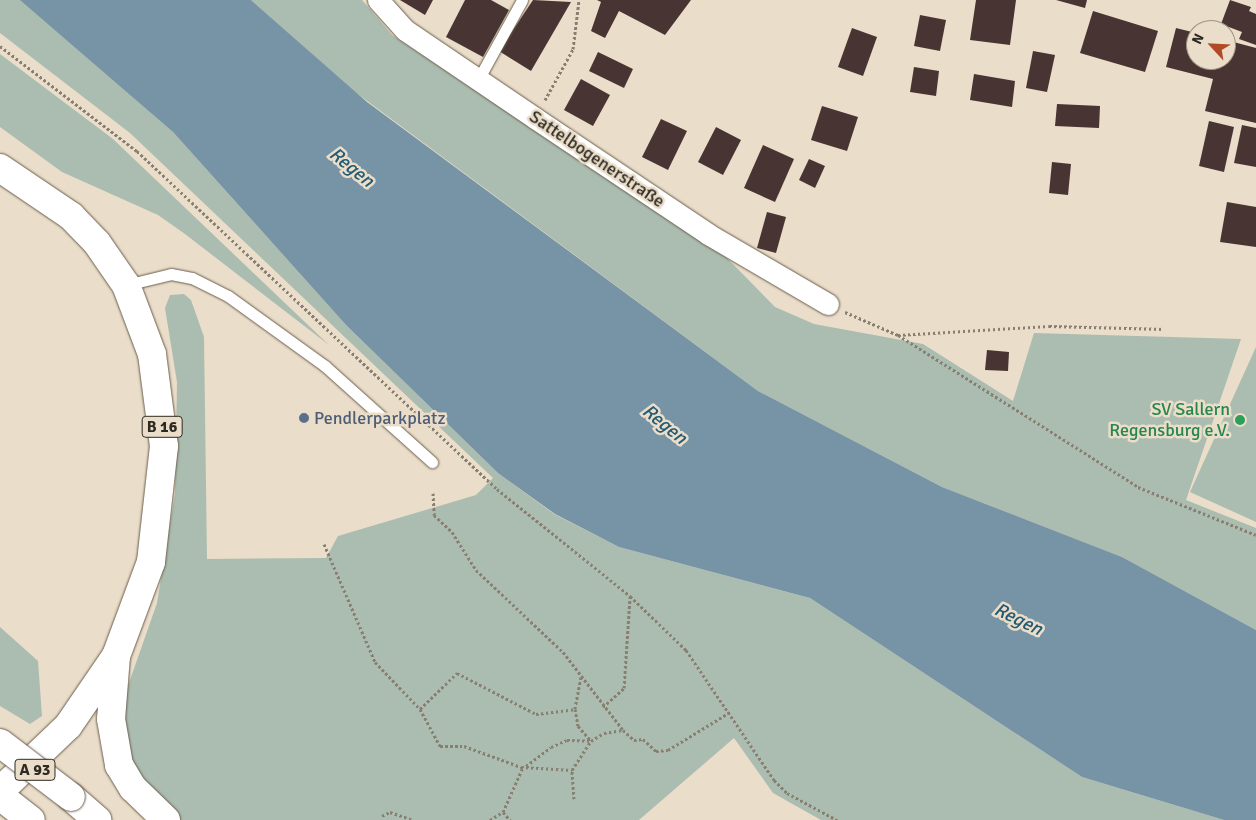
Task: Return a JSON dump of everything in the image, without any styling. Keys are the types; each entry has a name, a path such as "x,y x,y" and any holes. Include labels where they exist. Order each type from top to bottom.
{"highway":[{"name":"B 16","path":"0,791 62,733 116,656 151,562 164,446 152,354 126,284 97,243 71,216 2,169"},
{"path":"116,656 111,718 119,765 133,788 166,820"},
{"name":"A 93","path":"0,743 97,820"},
{"name":"A 93","path":"0,796 31,820"}],"street":[{"name":"Sattelbogenerstraße","path":"378,0 405,30 479,78 535,118 715,238 828,304"}],"lane":[{"path":"479,78 522,0"},
{"path":"126,284 171,274 192,278 228,296 325,366 432,462"}],"path":[{"path":"535,118 573,49 579,0"},
{"path":"0,46 137,151 496,489 630,596 686,650 730,712 774,780 787,793 837,820"},
{"path":"828,304 898,335 1138,487 1256,535"},
{"path":"898,335 1049,326 1164,329"},
{"path":"433,493 434,515 452,532 476,570 563,652 623,730 634,740 643,739 656,751 668,750 730,712"},
{"path":"324,544 375,662 420,709 440,746 464,746 525,766 572,770"},
{"path":"604,706 624,688 630,596"},
{"path":"420,709 458,673 536,714 575,709"},
{"path":"582,677 575,709 578,726 591,741"},
{"path":"490,820 504,812 525,766 540,751 559,744 591,741 623,730"},
{"path":"574,799 572,770 591,741"},
{"path":"382,816 390,812 413,820"},
{"path":"504,812 510,820"}],"green space":[{"path":"0,0 22,0 173,132 346,325 498,473 554,514 619,547 810,598 1082,777 1224,820 821,820 773,793 734,738 639,820 178,820 156,799 122,745 123,700 157,603 175,494 177,382 165,308 170,295 184,294 191,300 204,337 207,559 326,558 338,536 476,495 493,478 130,133 0,33"},
{"path":"251,0 362,0 392,35 726,257 775,307 814,324 923,344 1013,401 1034,333 1241,339 1186,500 1256,528 1256,630 1122,557 942,487 758,391 355,92"},
{"path":"0,54 113,139 329,345 158,215 62,172 0,127"},
{"name":"SV Sallern Regensburg e.V.","path":"1256,347 1256,522 1190,492"},
{"path":"0,627 38,661 42,716 30,724 0,706"}],"water":[{"name":"Regen","path":"20,0 251,0 367,102 758,391 942,487 1122,557 1256,630 1256,820 1224,820 1082,777 810,598 619,547 555,514 498,473 346,325 173,132"}],"building":[{"path":"400,0 433,0 425,15"},
{"path":"465,0 491,0 509,10 483,57 446,37"},
{"path":"533,0 571,2 531,71 499,51"},
{"path":"597,0 691,0 665,35 619,11 605,38 591,31 601,2"},
{"path":"976,0 1016,0 1010,45 970,40"},
{"path":"1056,0 1087,0 1085,8"},
{"path":"1230,0 1251,7 1249,11 1256,14 1256,45 1239,39 1242,32 1236,30 1236,20 1222,20"},
{"path":"1093,11 1158,31 1145,72 1080,53"},
{"path":"920,15 946,20 940,51 914,46"},
{"path":"852,28 877,37 863,76 838,67"},
{"path":"1176,28 1186,30 1186,70 1236,70 1236,43 1256,48 1256,123 1205,111 1213,79 1166,67"},
{"path":"1033,51 1055,55 1047,92 1026,88"},
{"path":"598,52 633,69 624,88 589,71"},
{"path":"914,67 939,71 936,96 910,92"},
{"path":"974,74 1015,81 1012,107 970,100"},
{"path":"581,79 610,95 593,126 564,110"},
{"path":"1057,104 1100,106 1099,128 1055,126"},
{"path":"822,106 858,117 847,151 811,140"},
{"path":"661,119 687,131 668,170 642,157"},
{"path":"1209,121 1234,127 1224,172 1199,166"},
{"path":"1242,125 1256,128 1256,167 1234,163"},
{"path":"716,127 741,140 723,175 698,162"},
{"path":"763,145 794,159 775,202 744,188"},
{"path":"809,159 825,166 815,188 799,180"},
{"path":"1052,162 1071,164 1068,195 1049,193"},
{"path":"1227,202 1256,207 1256,247 1220,242"},
{"path":"767,212 786,217 776,253 757,248"},
{"path":"987,350 1009,352 1008,371 985,370"}],"place":[{"name":"Pendlerparkplatz","path":"304,418"},
{"name":"SV Sallern Regensburg e.V.","path":"1240,420"}]}
